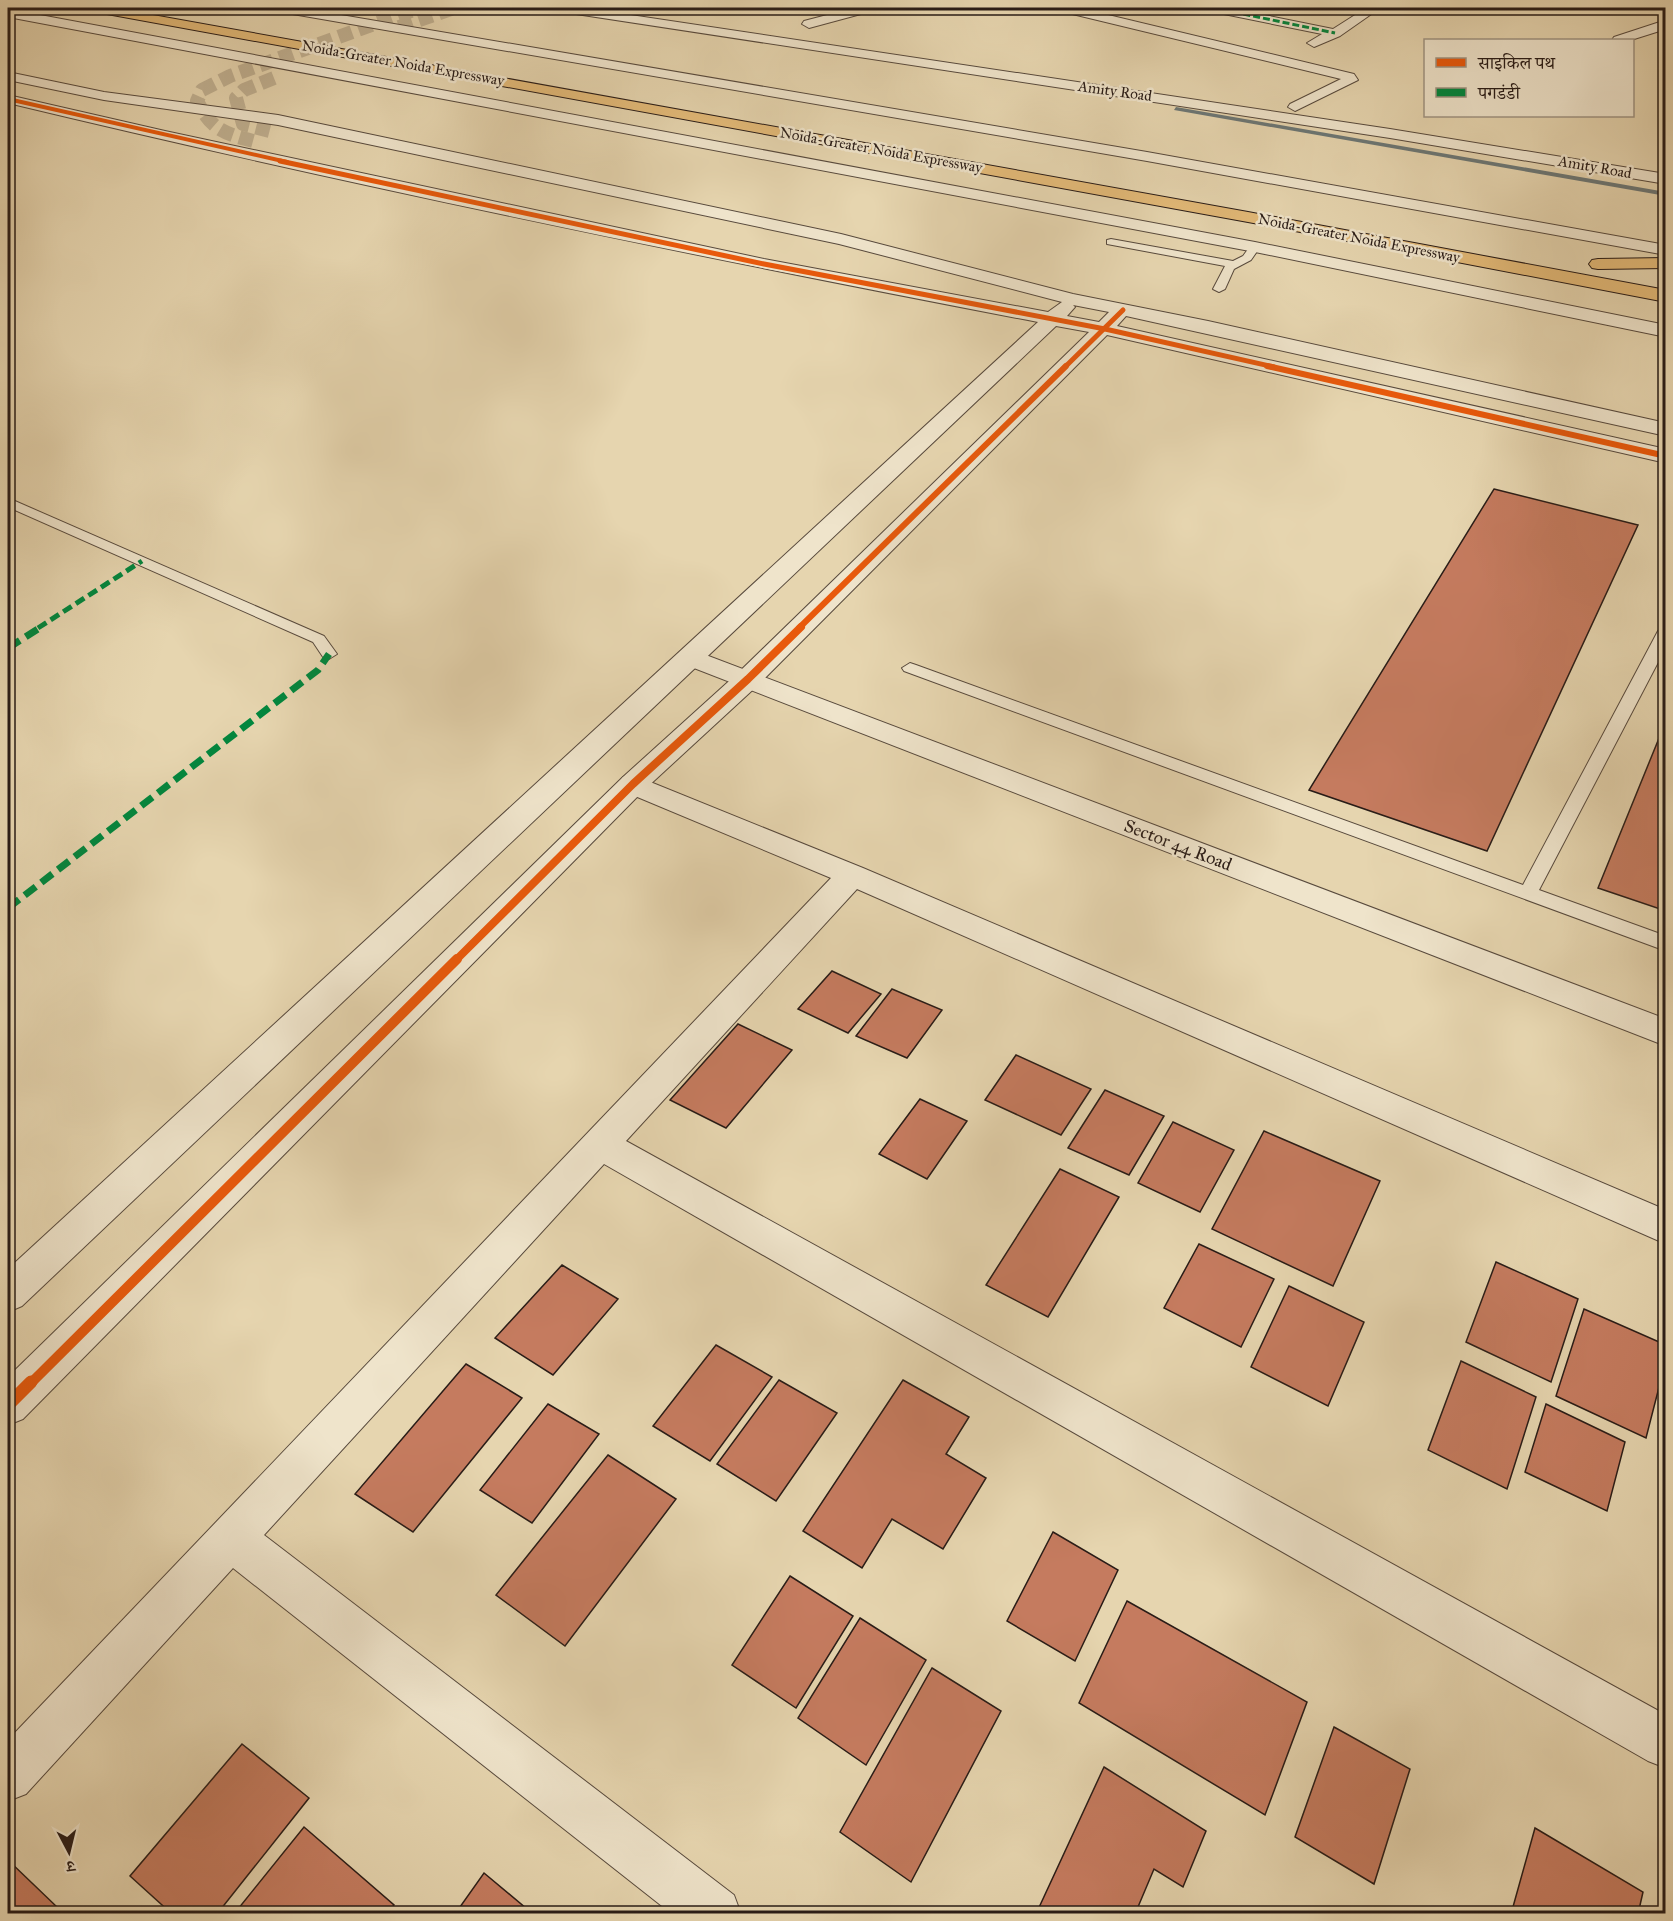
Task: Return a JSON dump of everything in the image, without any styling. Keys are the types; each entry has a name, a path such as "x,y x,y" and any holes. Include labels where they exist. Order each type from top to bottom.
{"highway":[{"name":"Noida-Greater Noida Expressway","path":"96,8 1224,212 1665,296"},
{"name":"Noida-Greater Noida Expressway","path":"176,8 475,61"},
{"path":"1665,263 1593,263 1665,278"}],"street":[{"path":"281,8 839,105 1122,151 1665,250"},
{"name":"Amity Road","path":"563,8 1110,84 1286,116 1665,179"},
{"path":"604,8 1050,78 1110,84"},
{"path":"802,25 867,8"},
{"path":"1065,8 1342,74 1351,80 1295,107"},
{"path":"1214,8 1335,33"},
{"path":"1279,60 1335,33 1374,8"},
{"path":"8,13 1255,247 1665,331"},
{"path":"1622,39 1665,24"},
{"path":"802,25 1078,74 1110,84"},
{"path":"802,25 844,29"},
{"path":"8,76 104,96 276,126 841,238 896,253 1064,309"},
{"name":"Amity Road","path":"1203,90 1665,169"},
{"path":"8,99 209,145 764,264 856,281 1064,309 1114,319 1665,456"},
{"path":"209,145 276,126"},
{"path":"247,135 795,258 856,281"},
{"path":"8,1294 1064,309"},
{"path":"8,1405 633,784 748,679 1114,319 1220,329 1665,430"},
{"name":"Sector 44 Road","path":"690,657 1665,1033"},
{"path":"633,784 852,875 1665,1228"},
{"path":"8,1776 852,875"},
{"path":"600,1144 1665,1743"},
{"path":"231,1538 715,1914"}],"lane":[{"path":"1111,242 1234,264"},
{"path":"1219,289 1229,267 1247,258 1255,247"},
{"path":"8,502 319,639 329,654"},
{"path":"1528,893 1665,632"},
{"path":"910,668 1665,944"}],"building":[{"path":"1494,489 1638,525 1487,851 1309,790"},
{"path":"1666,721 1666,911 1598,888"},
{"path":"832,971 881,994 848,1033 798,1009"},
{"path":"892,989 942,1010 907,1058 856,1036"},
{"path":"738,1024 792,1050 726,1128 670,1100"},
{"path":"1016,1055 1091,1089 1061,1135 985,1100"},
{"path":"1105,1090 1164,1116 1129,1175 1068,1148"},
{"path":"920,1099 967,1121 927,1179 879,1154"},
{"path":"1173,1122 1234,1150 1200,1212 1138,1183"},
{"path":"1264,1131 1380,1181 1333,1286 1212,1229"},
{"path":"1060,1169 1119,1197 1048,1317 986,1285"},
{"path":"1199,1244 1274,1279 1241,1347 1164,1308"},
{"path":"1496,1262 1578,1299 1551,1382 1466,1342"},
{"path":"562,1265 618,1299 553,1375 495,1338"},
{"path":"1289,1286 1364,1322 1328,1406 1251,1367"},
{"path":"1584,1309 1666,1345 1666,1360 1646,1438 1556,1396"},
{"path":"716,1345 772,1377 710,1461 653,1426"},
{"path":"1461,1361 1536,1397 1507,1489 1428,1450"},
{"path":"466,1364 522,1398 413,1532 355,1494"},
{"path":"779,1380 837,1413 776,1501 717,1464"},
{"path":"903,1380 969,1417 946,1454 986,1478 943,1549 892,1519 862,1568 803,1531"},
{"path":"548,1404 599,1434 532,1523 480,1490"},
{"path":"1546,1404 1625,1442 1607,1511 1525,1472"},
{"path":"1666,1415 1666,1444 1659,1441"},
{"path":"608,1455 676,1499 565,1646 496,1595"},
{"path":"1053,1532 1118,1570 1075,1661 1007,1621"},
{"path":"790,1576 853,1616 796,1708 732,1665"},
{"path":"1127,1601 1307,1702 1265,1815 1079,1703"},
{"path":"860,1618 926,1660 866,1765 798,1718"},
{"path":"932,1668 1001,1711 911,1882 840,1832"},
{"path":"1334,1727 1410,1769 1374,1884 1295,1837"},
{"path":"242,1744 309,1798 217,1914 172,1914 130,1876"},
{"path":"1104,1767 1206,1831 1183,1887 1154,1869 1135,1914 1036,1914"},
{"path":"304,1827 394,1905 388,1914 234,1914"},
{"path":"1535,1828 1643,1892 1638,1914 1511,1914"},
{"path":"8,1860 57,1907 51,1914 8,1914"},
{"path":"484,1873 533,1914 455,1914"}],"waterway":[{"path":"1176,109 1666,194"}],"tunnel":[{"path":"253,141 226,132 213,124 197,101 202,90 230,76 419,8"},
{"path":"399,27 454,8"},
{"path":"274,78 244,90 236,98 243,124 274,132"}],"marked path":[{"path":"1214,8 1335,33"},
{"path":"8,648 142,561"},
{"path":"8,908 318,670 329,654"}],"cycle path":[{"path":"8,99 165,136 764,264 1105,329 1666,456"},
{"path":"8,1405 633,784 748,679 1123,310"}]}
